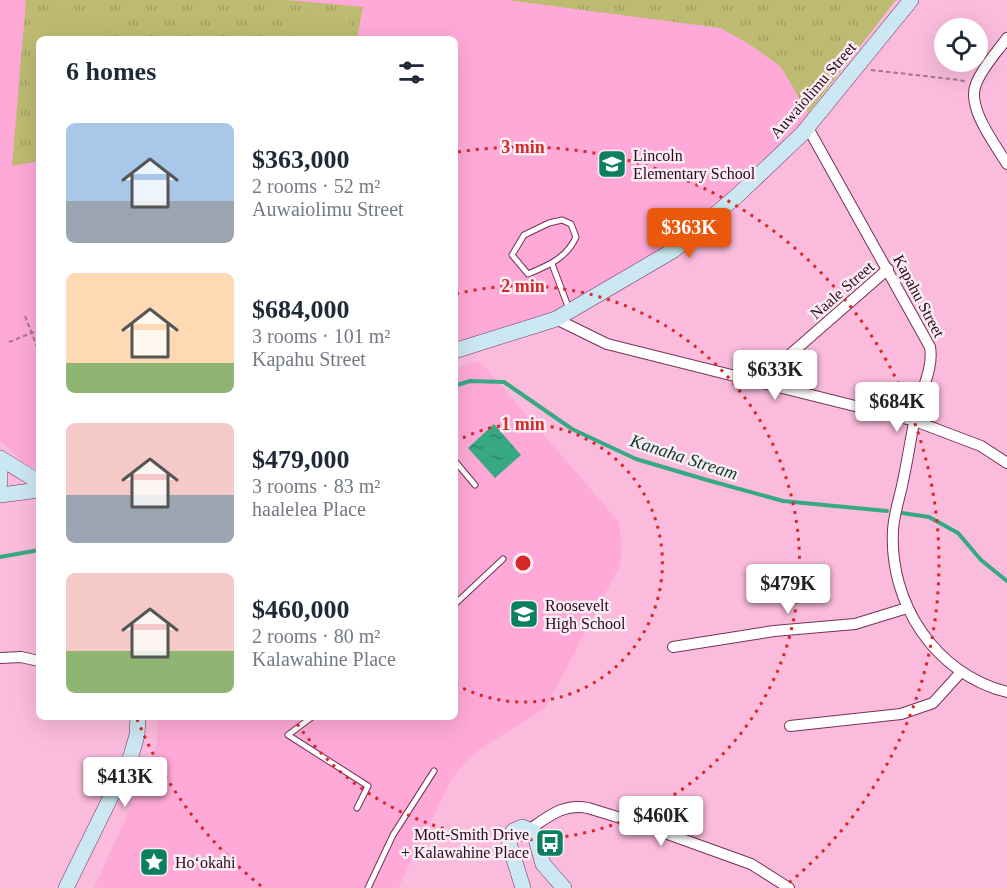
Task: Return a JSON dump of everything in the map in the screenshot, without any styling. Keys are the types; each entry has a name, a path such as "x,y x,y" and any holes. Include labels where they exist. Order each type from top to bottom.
{"street":[{"name":"Auwaiolimu Street","path":"458,350 556,319 674,250 739,194 808,128 911,0"},
{"path":"1007,38 976,81 973,94 976,109 1007,164"},
{"name":"Kapahu Street","path":"808,128 927,339 931,350 895,516 893,535 896,574 907,608 928,641 961,672 1007,692"},
{"name":"Naale Street","path":"765,383 786,358 888,269"},
{"path":"556,319 607,344 915,421 981,446 1007,464"},
{"path":"0,458 36,480"},
{"path":"0,463 0,483"},
{"path":"0,495 36,490"},
{"path":"673,648 774,631 855,624 907,608"},
{"path":"0,658 21,657 36,660"},
{"path":"790,726 902,714 933,703 961,672"},
{"path":"66,888 131,756 137,735 138,720"},
{"path":"523,888 509,838 517,828 530,829 565,807 580,806 640,824 751,864 789,888"},
{"path":"530,829 536,836 543,864 564,888"}],"lane":[{"path":"562,220 571,224 576,237 572,247 552,264 528,274 512,255 524,236 549,223 562,220"},
{"path":"552,264 570,310"},
{"path":"458,465 475,486"},
{"path":"458,601 503,559"},
{"path":"308,720 288,735 368,786 357,808"},
{"path":"368,888 393,835 434,771"}],"path":[{"path":"856,69 958,80"},
{"path":"25,316 36,344"},
{"path":"9,342 36,331"}],"shaded area":[{"name":"Lincoln Elementary School","path":"0,0 506,0 720,28 749,44 781,67 808,113 808,128 674,250 556,319 458,345 458,36 36,36 36,468 23,462 0,441"},
{"name":"Roosevelt High School","path":"478,362 483,365 619,522 622,546 620,565 546,707 471,755 452,778 398,888 94,888 152,761 157,742 157,720 458,720 458,367"}],"green space":[{"path":"26,0 287,0 363,7 358,36 36,36 36,162 12,166"},
{"path":"506,0 896,0 808,113 781,67 749,44 720,28"},
{"path":"34,11 107,20 110,36 36,36 36,86 29,83"},
{"path":"299,15 350,20 347,36 292,36"}],"water":[{"path":"494,424 521,455 495,478 468,448"}],"waterway":[{"name":"Kanaha Stream","path":"458,385 470,381 504,382 572,429 636,459 707,480 783,501 887,511"},
{"name":"Kanaha Stream","path":"902,513 929,517 958,533 981,560 1007,581"},
{"path":"0,557 36,551"}],"place":[{"name":"Lincoln Elementary School","path":"612,164"},
{"name":"Roosevelt High School","path":"524,614"},
{"name":"Mott-Smith Drive + Kalawahine Place","path":"550,843"},
{"name":"Hoʻokahi","path":"154,862"}]}
